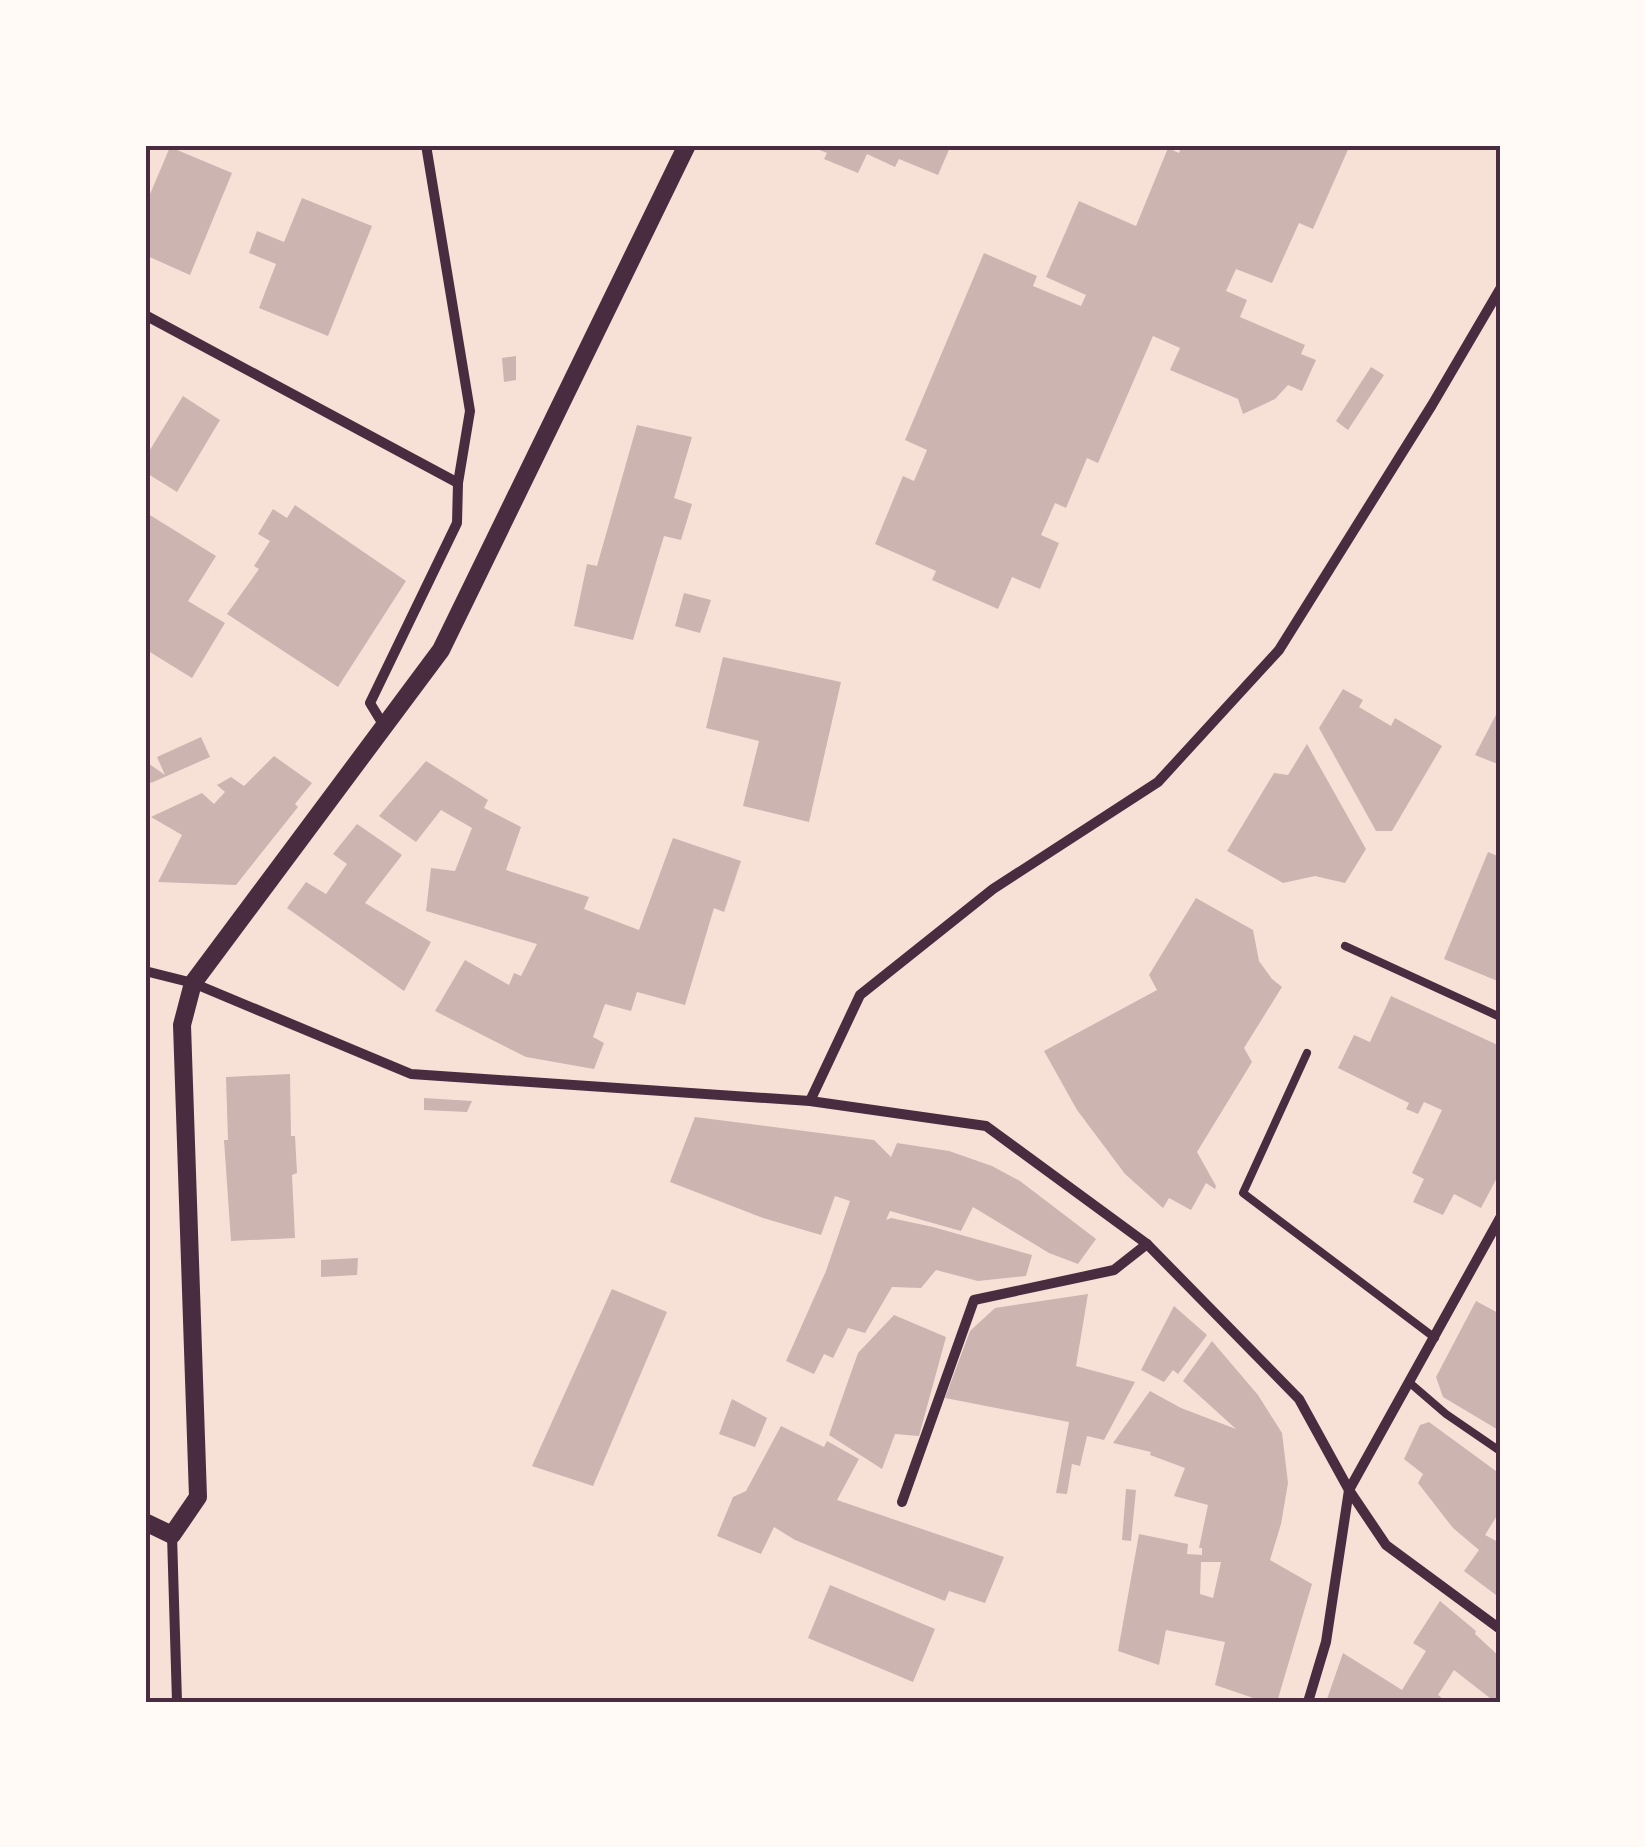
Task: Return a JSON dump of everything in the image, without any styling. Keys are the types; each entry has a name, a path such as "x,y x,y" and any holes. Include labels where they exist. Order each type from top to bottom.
{"street":[{"path":"384,726 370,703 457,523 458,483 470,411 426,145"},
{"path":"178,1702 172,1535 198,1497 182,1025 194,983 441,650 687,145"},
{"path":"810,1101 860,995 993,888 1158,782 1279,650 1500,289"},
{"path":"145,316 458,483"},
{"path":"145,972 194,983 410,1074 810,1101 986,1126 1147,1244 1298,1399 1386,1544 1500,1629"},
{"path":"1308,1702 1326,1642 1350,1490 1500,1218"},
{"path":"902,1502 974,1300 1114,1270 1147,1244"},
{"path":"145,1522 172,1535"}],"lane":[{"path":"1345,946 1500,1017"},
{"path":"1307,1053 1243,1193 1435,1338"},
{"path":"1410,1383 1446,1414 1500,1451"}],"building":[{"path":"807,145 951,145 938,175 899,159 895,167 867,154 858,173 824,159 827,153"},
{"path":"1182,145 1350,145 1313,229 1299,223 1272,283 1236,269 1226,291 1247,300 1240,317 1305,345 1301,354 1316,360 1302,391 1288,385 1275,399 1243,414 1238,399 1170,370 1180,348 1153,336 1098,463 1087,458 1066,508 1055,503 1041,535 1059,543 1040,589 1012,577 998,609 932,580 936,571 875,544 903,476 914,481 927,450 905,440 984,253 1037,276 1033,286 1081,306 1086,295 1046,277 1079,201 1136,226 1168,148 1179,153"},
{"path":"170,147 232,173 190,275 145,255 145,206"},
{"path":"302,198 372,226 328,336 259,308 276,264 249,253 257,231 284,242"},
{"path":"516,356 516,380 504,382 502,358"},
{"path":"1371,367 1384,375 1348,430 1336,421"},
{"path":"183,396 220,420 177,492 145,472 145,458"},
{"path":"637,425 692,437 674,498 692,504 681,540 664,536 633,640 574,626 587,564 597,566"},
{"path":"295,505 406,581 338,687 227,614 259,569 254,566 270,541 258,534 273,509 287,518"},
{"path":"145,512 216,556 188,601 225,623 192,678 145,649"},
{"path":"684,593 711,600 700,633 675,626"},
{"path":"723,657 841,682 809,822 743,806 759,741 706,728"},
{"path":"1343,689 1363,700 1359,707 1391,726 1395,718 1442,746 1392,831 1376,831 1319,728"},
{"path":"1500,707 1500,765 1475,755"},
{"path":"201,737 210,757 151,783 145,779 145,761 165,775 157,757"},
{"path":"1307,744 1366,849 1345,883 1315,876 1283,883 1227,851 1274,773 1288,775"},
{"path":"274,756 312,783 295,804 298,807 236,885 158,882 182,835 151,817 202,793 214,804 225,792 217,785 231,777 244,786"},
{"path":"426,761 488,800 484,808 521,827 506,870 589,897 584,909 639,930 673,838 741,861 724,912 714,908 685,1005 637,992 631,1011 605,1004 593,1037 604,1043 594,1069 526,1057 435,1011 465,960 509,985 514,973 521,976 537,944 426,911 431,868 455,871 472,828 441,810 416,842 379,816"},
{"path":"357,824 402,855 365,903 431,942 404,991 287,908 306,882 326,894 347,864 333,854"},
{"path":"1488,852 1500,857 1500,982 1444,959"},
{"path":"1196,898 1253,930 1259,961 1282,987 1244,1048 1252,1062 1197,1152 1216,1186 1215,1189 1206,1183 1191,1210 1169,1198 1163,1208 1125,1174 1077,1110 1044,1051 1157,990 1149,975"},
{"path":"1391,996 1500,1046 1500,1172 1481,1208 1454,1194 1443,1215 1413,1202 1424,1179 1412,1173 1442,1110 1424,1102 1418,1114 1406,1109 1409,1103 1338,1068 1354,1035 1370,1042"},
{"path":"290,1074 291,1136 295,1136 297,1173 292,1175 295,1238 231,1241 224,1140 228,1140 226,1077"},
{"path":"424,1098 472,1101 467,1112 424,1110"},
{"path":"695,1117 874,1140 891,1157 897,1143 949,1151 1020,1181 1096,1239 1078,1264 1049,1253 973,1207 961,1231 890,1211 886,1220 933,1227 1032,1255 1026,1276 978,1281 936,1270 921,1288 892,1287 865,1333 848,1328 833,1358 824,1354 814,1374 786,1361 826,1271 850,1201 835,1196 821,1235 763,1218 670,1182"},
{"path":"358,1258 357,1275 321,1277 321,1260"},
{"path":"612,1289 667,1312 593,1486 532,1466"},
{"path":"1088,1294 1076,1366 1135,1382 1104,1440 1087,1436 1080,1466 1072,1464 1067,1494 1056,1493 1069,1422 945,1398 970,1331 995,1308"},
{"path":"1476,1301 1500,1314 1500,1431 1443,1397 1436,1377"},
{"path":"1174,1306 1207,1335 1178,1374 1173,1370 1164,1382 1141,1370"},
{"path":"894,1315 946,1337 919,1436 895,1434 882,1469 829,1435 858,1353"},
{"path":"1212,1341 1258,1395 1282,1433 1288,1483 1270,1560 1312,1584 1277,1702 1265,1702 1215,1685 1225,1642 1166,1630 1159,1665 1118,1651 1139,1534 1188,1544 1187,1554 1202,1555 1199,1548 1208,1505 1174,1496 1185,1468 1150,1455 1151,1452 1113,1443 1150,1391 1181,1408 1236,1429 1183,1381","holes":["1201,1562 1221,1562 1213,1598 1200,1594"]},
{"path":"732,1399 767,1418 755,1447 719,1434"},
{"path":"1429,1422 1500,1474 1500,1511 1485,1535 1500,1543 1500,1598 1464,1571 1479,1550 1453,1528 1418,1483 1423,1474 1404,1459 1420,1425"},
{"path":"781,1426 824,1447 827,1441 859,1459 837,1500 1004,1557 985,1603 949,1591 945,1601 795,1540 774,1527 761,1554 717,1536 733,1497 746,1491"},
{"path":"1126,1489 1136,1490 1131,1541 1122,1540"},
{"path":"830,1585 935,1629 913,1682 808,1638"},
{"path":"1440,1601 1500,1657 1500,1702 1454,1670 1438,1695 1447,1702 1326,1702 1343,1653 1402,1690 1426,1651 1413,1643"}]}
